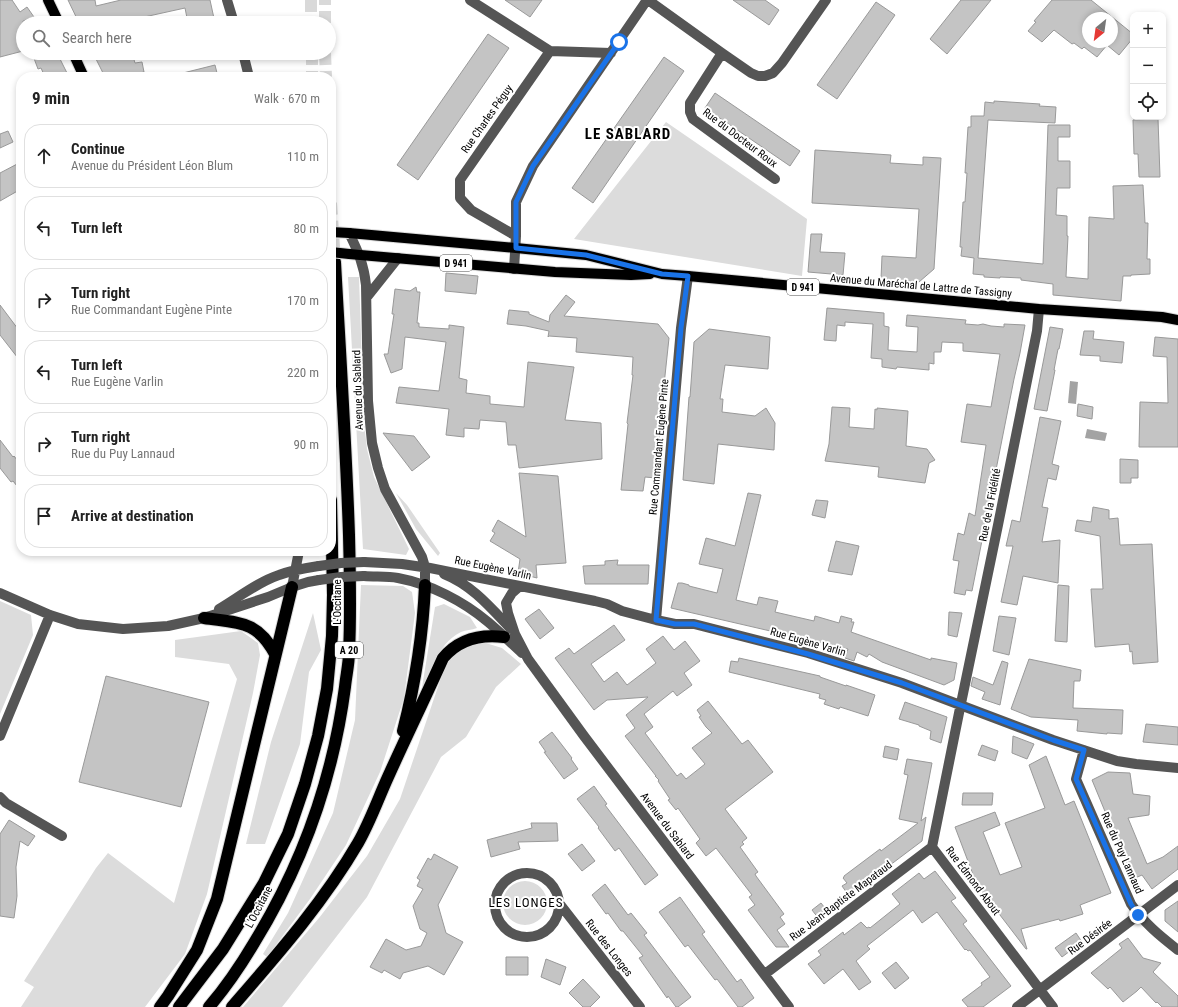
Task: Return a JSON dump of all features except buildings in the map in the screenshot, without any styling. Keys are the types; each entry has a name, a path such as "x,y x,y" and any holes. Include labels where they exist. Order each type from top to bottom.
{"highway":[{"name":"L'Occitane","path":"209,1007 234,975 261,932 275,908 297,861 308,835 322,794 333,755 342,709 349,654 350,598 348,495 336,305"},
{"name":"L'Occitane","path":"179,1007 223,949 264,883 288,834 305,784 318,736 327,689 332,636 332,556"},
{"path":"388,778 401,740 414,682 425,585"},
{"path":"160,1007 197,950 218,899 292,587"},
{"path":"204,618 245,624 257,631 270,644 275,654"},
{"path":"232,1007 292,937 336,879 358,842 374,810 443,658 450,650 460,643 473,638 510,635"}],"main road":[{"path":"48,0 56,16"},
{"path":"76,60 82,72"},
{"name":"Avenue du Maréchal de Lattre de Tassigny","path":"336,232 586,255 662,274"},
{"name":"Avenue du Maréchal de Lattre de Tassigny","path":"336,256 349,254 554,272 631,275 662,274 1039,309 1162,317 1178,320"}],"street":[{"path":"226,0 232,16"},
{"path":"470,0 550,51 611,53"},
{"path":"514,269 516,248 516,202 533,166 647,0 751,73 758,76 765,76 773,73 782,63 826,0"},
{"name":"Rue Charles Péguy","path":"516,236 471,210 460,198 460,180 550,51"},
{"name":"Rue du Docteur Roux","path":"722,54 690,103 690,112 693,119 775,179"},
{"path":"245,60 248,72"},
{"name":"Avenue du Sablard","path":"349,233 360,255 365,273 367,297 368,401 372,443 385,489 422,557 425,567 425,585"},
{"path":"367,297 398,258"},
{"name":"Rue Commandant Eugène Pinte","path":"656,620 680,344 688,276"},
{"name":"Rue de la Fidélité","path":"961,705 1037,331 1039,309"},
{"path":"292,587 298,556"},
{"name":"Avenue du Sablard","path":"204,618 263,582 279,575 296,570 341,563 364,562 425,567 446,574 466,586 486,602 584,736 790,1007"},
{"name":"Rue Eugène Varlin","path":"425,567 595,601 607,604 622,611 656,620 675,624 694,624 808,654 902,683 1117,761 1178,768"},
{"name":"Avenue du Sablard","path":"204,618 308,582 342,577 393,577 425,585 444,594 469,607 510,635"},
{"name":"Avenue du Sablard","path":"510,635 506,603 512,593 520,586"},
{"path":"0,593 50,615 78,624 123,629 168,626 204,618"},
{"path":"0,736 50,615"},
{"name":"Rue Édmond About","path":"961,705 932,848 1053,1007"},
{"name":"Rue du Puy Lannaud","path":"1084,750 1076,779 1131,904 1138,915 1149,926 1178,950"},
{"path":"0,797 6,803 62,836"},
{"name":"Rue Jean-Baptiste Mapataud","path":"765,974 932,848"},
{"name":"Rue des Longes","path":"559,903 558,914 553,924 549,928 535,936 524,937 514,934 504,928 498,919 495,908 495,898 499,888 506,880 514,875 524,872 535,873 544,877 552,884 557,893 559,903 640,1007"},
{"name":"Rue Désirée","path":"1017,1007 1178,885"}],"shaded area":[{"path":"666,122 807,219 802,276 574,239"},
{"path":"348,277 359,277 364,422 367,449 374,477 409,549 406,555 363,549"},
{"path":"1070,381 1078,382 1076,404 1068,403"},
{"path":"1087,429 1107,433 1105,441 1085,438"},
{"path":"396,493 407,505 440,553 438,556 416,529"},
{"path":"361,585 403,586 412,592 415,613 404,698 380,772 346,845 310,899 267,957 263,954 288,913 333,813 355,720"},
{"path":"0,601 31,615 33,635 0,714"},
{"path":"444,604 470,617 477,628 461,632 452,637 445,644 434,662 420,700 435,607"},
{"path":"313,613 321,650 309,672 300,744 265,844 246,844 271,742"},
{"path":"241,631 258,643 260,655 253,693 207,894 185,954 145,1007 21,1007 34,987 24,981 96,868 108,853 174,903 237,679 229,664 175,657 175,640"},
{"path":"479,641 502,648 521,664 496,687 466,737 441,757 367,897 282,1007 243,1007 319,918 367,856 400,799 446,663 462,644"},
{"path":"525,881 537,885 543,891 547,903 543,915 537,921 525,925 513,921 507,915 503,903 507,891 513,885"}],"tunnel":[{"path":"311,0 311,16"},
{"path":"325,0 325,16"},
{"path":"312,60 312,72"},
{"path":"325,60 326,72"}],"district":[{"name":"LE SABLARD","path":"628,134"},
{"name":"LES LONGES","path":"526,902"}],"route":[{"path":"619,42 533,166 516,202 516,248 586,255 662,274 688,276 681,328 656,620 675,624 694,624 808,654 902,683 1053,740 1084,750 1076,779 1131,904 1138,915"}]}
